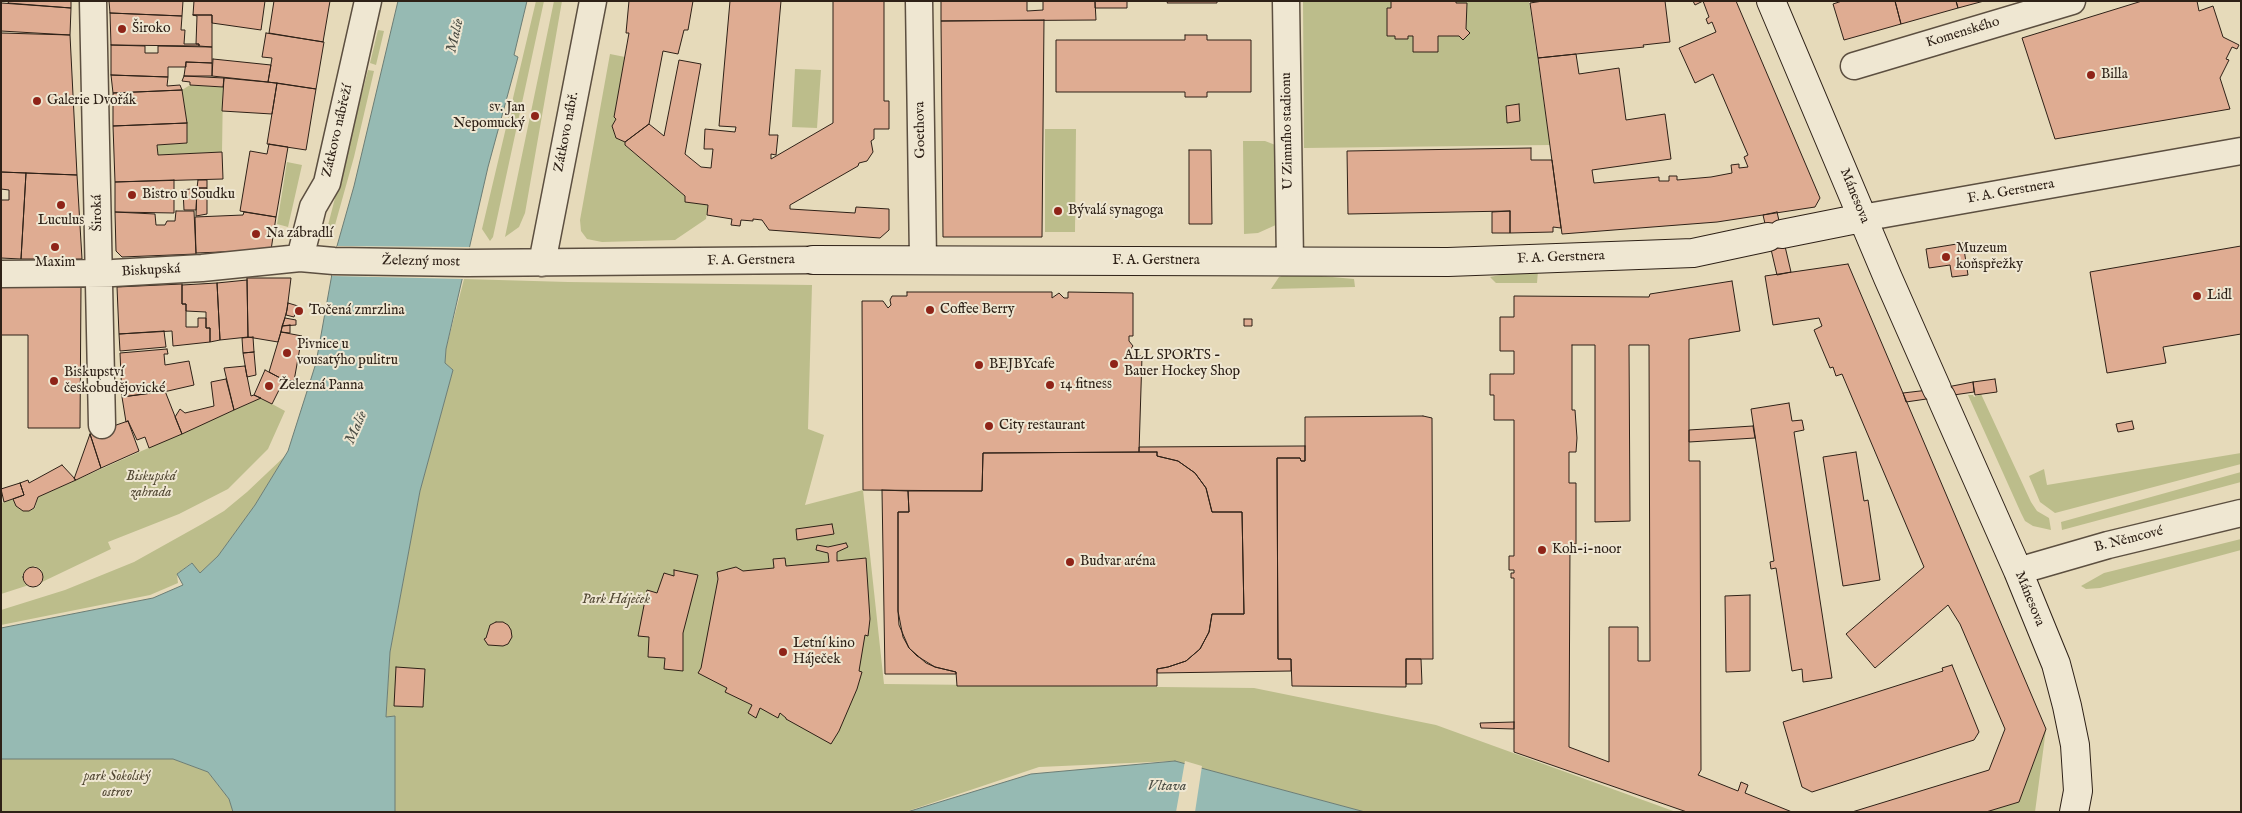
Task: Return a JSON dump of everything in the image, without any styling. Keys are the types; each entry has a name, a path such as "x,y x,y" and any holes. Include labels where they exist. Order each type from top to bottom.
{"street":[{"name":"Široká","path":"93,1 102,425"},
{"name":"Zátkovo nábřeží","path":"300,258 313,207 327,183 368,1"},
{"name":"Zátkovo nábř.","path":"542,263 593,1"},
{"name":"Goethova","path":"919,1 923,259"},
{"name":"U Zimního stadionu","path":"1286,1 1290,261"},
{"name":"Mánesova","path":"1771,1 1862,218 2018,570 2056,664 2067,706 2074,745 2078,791 2074,812"},
{"name":"Komenského","path":"1854,66 2072,1"},
{"name":"F. A. Gerstnera","path":"542,263 923,259 1448,262 1693,253 1862,218 2241,151"},
{"name":"Biskupská","path":"1,274 99,273 202,268 300,258"},
{"name":"Železný most","path":"300,258 334,261 542,263"},
{"name":"B. Němcové","path":"2018,570 2241,512"}],"green space":[{"path":"536,1 544,1 493,237 490,241 482,229"},
{"path":"554,1 562,1 525,213 519,227 505,237"},
{"path":"1303,1 1391,1 1391,8 1387,8 1387,36 1395,36 1396,39 1407,39 1408,36 1413,36 1438,52 1438,36 1459,36 1463,40 1470,33 1466,29 1467,4 1456,3 1456,1 1529,1 1550,145 1304,148","holes":["1513,105 1519,105 1520,121 1507,123"]},
{"path":"378,30 384,31 376,65 370,63"},
{"path":"610,54 625,57 614,117 616,119 612,126 615,136 625,142 625,145 685,196 685,202 708,205 706,219 675,240 602,242 587,239 581,231 580,220"},
{"path":"795,69 821,70 817,128 792,127"},
{"path":"368,70 374,71 354,157 335,225 329,234 326,233"},
{"path":"190,85 223,87 222,152 158,155 157,145 187,143 187,123 182,90"},
{"path":"1045,129 1076,129 1075,232 1045,232"},
{"path":"1243,141 1265,141 1278,146 1278,224 1258,233 1244,234"},
{"path":"287,162 302,165 288,227 277,224"},
{"path":"1522,271 1538,271 1537,283 1496,283 1490,277"},
{"path":"1288,273 1354,279 1355,287 1271,289 1279,277"},
{"name":"Park Háječek","path":"464,279 812,285 808,429 824,435 805,505 863,490 884,684 1254,688 1436,725 1676,812 1365,812 1175,761 1039,767 905,812 395,812 395,716 386,718 390,652 420,491 453,370 445,363 446,349"},
{"path":"1981,394 2031,502 2037,511 2049,518 2051,530 2033,526 2025,521 1968,395 1973,395 1974,397"},
{"name":"Biskupská zahrada","path":"261,398 285,411 268,449 228,489 179,514 108,542 111,549 42,582 41,570 35,566 26,570 22,576 25,584 29,585 1,594 1,503 13,499 23,511 29,511 35,508 38,497"},
{"path":"2241,453 2241,464 2055,513 2040,502 2029,476 2044,469 2047,485"},
{"path":"285,456 255,505 218,556 200,573 191,563 177,574 178,583 150,595 1,625 1,610 65,590 134,562 224,511"},
{"path":"2241,472 2241,482 2062,530 2061,522"},
{"path":"2241,539 2241,550 2100,588 2086,589 2081,586 2104,573"},
{"path":"2046,729 2035,812 1986,812 2019,802"},
{"name":"park Sokolský ostrov","path":"1,759 173,759 208,772 229,799 233,812 1,812"}],"water":[{"name":"Malše","path":"398,1 527,1 514,55 518,57 488,167 446,349 445,363 453,370 420,491 390,652 386,717 395,716 395,812 233,812 229,799 208,772 173,759 1,759 1,628 153,598 183,585 177,574 192,563 200,573 218,556 255,505 288,451 316,363 337,246 354,186"},
{"name":"Vltava","path":"1175,761 1365,812 907,812 1031,774"}],"pier":[{"path":"337,246 470,247 464,279 332,276"},
{"path":"1185,761 1202,766 1195,812 1176,812"}],"building":[{"path":"9,1 71,1 71,8 8,3"},
{"path":"109,1 183,1 182,16 110,13"},
{"path":"194,1 265,1 261,30 212,23 212,15 193,15"},
{"path":"274,1 330,1 323,42 269,33"},
{"path":"629,1 693,1 688,30 684,30 678,54 663,51 649,124 625,142 616,138 612,126 616,119 614,117 629,33 626,33"},
{"path":"730,1 781,1 769,135 778,135 776,155 771,154 771,159 833,123 833,1 884,1 884,101 889,101 889,129 874,129 874,139 871,141 873,152 867,161 859,163 858,166 790,205 790,209 855,213 856,207 889,209 889,230 880,238 769,230 762,220 753,219 753,221 741,220 740,226 731,225 732,219 707,215 708,205 685,202 685,196 625,145 625,142 649,124 664,136 679,60 701,64 685,154 701,167 711,168 713,149 704,149 705,129 735,132 736,127 719,126"},
{"path":"941,1 1027,1 1027,11 1043,10 1043,1 1095,1 1096,20 941,21"},
{"path":"1095,1 1127,1 1127,8 1095,8"},
{"path":"1168,1 1217,1 1217,3 1167,3"},
{"path":"1391,1 1456,1 1456,3 1467,3 1466,29 1470,33 1463,40 1459,36 1438,36 1438,52 1413,52 1413,36 1408,36 1408,39 1395,39 1395,36 1387,36 1387,8 1391,8"},
{"path":"1543,1 1665,1 1670,42 1643,45 1644,47 1538,58 1530,3"},
{"path":"1693,1 1703,1 1695,5"},
{"path":"1703,1 1736,1 1820,198 1815,207 1717,222 1562,234 1538,58 1576,54 1579,74 1619,68 1626,120 1665,114 1671,159 1592,170 1594,183 1659,177 1659,181 1669,181 1669,176 1677,176 1677,180 1711,177 1732,173 1731,165 1739,164 1739,168 1748,167 1744,157 1748,155 1713,74 1695,83 1679,48 1716,32 1712,22 1708,24 1706,19 1709,17"},
{"path":"1842,1 1895,1 1901,24 1844,40 1833,4"},
{"path":"1895,1 1956,1 1958,8 1901,24"},
{"path":"1956,1 1984,1 1958,8"},
{"path":"2142,1 2197,1 2199,11 2213,6 2223,37 2239,45 2237,49 2232,47 2226,59 2229,60 2220,78 2230,109 2055,139 2022,38"},
{"path":"1,3 71,8 70,35 1,31"},
{"path":"110,13 182,16 181,30 185,30 184,44 199,44 199,46 111,45"},
{"path":"193,15 212,15 212,47 196,44 197,16"},
{"path":"1044,20 1042,237 943,237 941,21"},
{"name":"Galerie Dvořák","path":"1,33 70,35 77,175 1,172"},
{"path":"266,33 324,42 316,89 268,82 272,58 262,57"},
{"path":"1185,35 1207,35 1207,40 1251,40 1251,92 1207,92 1207,97 1185,97 1185,92 1056,92 1056,40 1185,40"},
{"path":"111,45 145,46 145,53 158,53 158,46 212,47 212,63 186,62 186,67 168,67 168,77 111,75"},
{"path":"213,59 271,65 268,82 212,76"},
{"path":"186,62 212,63 212,76 184,76"},
{"path":"111,75 168,77 167,86 180,85 182,90 113,93"},
{"path":"184,76 224,78 223,87 190,85 190,82 182,81"},
{"path":"224,78 277,83 272,114 222,111"},
{"path":"277,83 316,89 306,150 267,144"},
{"path":"182,90 187,123 113,126 113,93"},
{"path":"1519,104 1520,121 1507,123 1506,106"},
{"path":"187,123 187,143 157,145 158,155 222,152 223,179 115,182 113,126"},
{"path":"269,144 288,147 276,217 240,211 250,151 267,154"},
{"path":"1531,148 1531,160 1552,160 1561,228 1553,227 1553,232 1510,233 1510,211 1348,214 1347,151"},
{"path":"1189,150 1211,150 1212,224 1189,224"},
{"path":"1,172 26,173 21,259 1,258 1,200 9,200 9,190 1,189"},
{"path":"26,173 77,175 82,259 21,259"},
{"path":"174,180 174,213 115,212 115,182"},
{"path":"198,180 207,180 207,188 197,188"},
{"path":"197,188 196,210 184,210 183,190"},
{"path":"197,188 207,188 207,214 196,216"},
{"path":"176,211 194,211 196,254 122,257 116,251 115,212 155,214 156,225 165,225 167,221 175,221"},
{"path":"1510,211 1510,233 1492,233 1492,212"},
{"path":"244,212 276,217 271,250 196,253 195,217 243,215"},
{"path":"1777,212 1791,272 1777,275 1763,215"},
{"name":"Muzeum koňspřežky","path":"1963,243 1968,275 1952,277 1950,265 1929,268 1926,249"},
{"path":"2241,246 2241,334 2163,347 2166,363 2107,373 2090,272"},
{"path":"1848,264 2046,729 2019,802 1986,812 1852,812 1989,770 2005,729 1960,624 1948,605 1875,668 1846,634 1924,567 1842,374 1836,376 1833,367 1830,368 1814,330 1822,326 1819,318 1773,325 1765,276"},
{"path":"247,278 291,278 287,310 278,342 248,337"},
{"path":"247,280 248,337 220,340 217,283"},
{"name":"Koh-i-noor","path":"1732,281 1740,331 1689,339 1689,461 1700,461 1701,770 1698,775 1738,791 1741,782 1748,785 1745,793 1792,812 1687,812 1514,752 1514,578 1511,578 1511,573 1514,573 1514,570 1509,570 1509,556 1514,556 1514,420 1494,420 1494,395 1490,395 1490,374 1514,374 1514,351 1500,351 1500,317 1514,317 1514,296 1649,297 1650,294","holes":["1572,345 1595,345 1595,522 1630,521 1629,345 1649,345 1650,661 1638,661 1638,627 1609,627 1609,762 1569,747 1570,544 1576,544 1576,483 1569,483 1569,452 1576,452 1577,438 1575,410 1572,410"]},
{"path":"217,283 220,340 210,342 210,328 206,328 206,312 186,311 186,304 182,304 182,285"},
{"path":"182,284 182,304 186,304 186,327 198,327 198,318 206,318 206,328 210,328 210,342 173,346 172,331 119,334 117,287"},
{"name":"Biskupství českobudějovické","path":"1,286 81,286 80,428 28,428 28,335 1,335"},
{"path":"907,292 1052,292 1052,298 1059,293 1064,298 1068,298 1068,292 1133,293 1133,336 1129,336 1129,341 1133,346 1128,356 1142,356 1139,452 983,453 982,491 863,490 862,301 883,301 888,308 891,305 890,300 892,296 907,296"},
{"path":"288,303 298,306 294,317 286,315"},
{"path":"285,318 296,320 296,325 282,326"},
{"path":"1244,319 1252,319 1252,326 1244,326"},
{"path":"290,325 290,333 281,332 282,326"},
{"path":"164,331 166,347 120,351 119,334"},
{"path":"281,332 302,336 294,381 284,380 269,372"},
{"path":"253,337 254,352 243,353 242,338"},
{"path":"167,349 168,354 164,354 165,365 189,361 194,385 168,391 122,397 120,353"},
{"path":"254,352 256,375 247,377 243,353"},
{"path":"245,366 251,396 254,395 261,398 234,410 224,368"},
{"name":"Železná Panna","path":"265,370 284,380 272,404 254,395"},
{"path":"226,379 234,410 182,434 175,417 180,409 185,413 214,406 211,382"},
{"path":"1995,379 1997,392 1975,395 1973,382"},
{"path":"1973,382 1974,392 1906,402 1903,393 1937,389"},
{"path":"165,391 182,434 149,448 145,437 137,440 128,421 126,422 122,397"},
{"path":"1789,403 1792,421 1802,420 1804,430 1794,432 1832,678 1803,682 1802,669 1792,671 1776,568 1771,569 1770,562 1774,561 1751,409"},
{"path":"1423,416 1432,418 1433,659 1406,659 1406,687 1292,686 1291,659 1278,659 1277,458 1300,458 1301,461 1305,461 1305,417"},
{"path":"128,421 139,451 101,468 90,434"},
{"path":"2132,421 2134,429 2118,432 2116,424"},
{"path":"1753,426 1755,438 1689,442 1689,430"},
{"path":"90,434 101,468 76,480 74,479"},
{"path":"1305,446 1305,461 1301,461 1300,458 1277,458 1278,659 1291,659 1291,671 1157,673 1157,669 1186,661 1200,649 1209,632 1212,614 1244,614 1242,512 1212,512 1206,488 1195,473 1178,461 1157,456 1157,452 1139,452 1139,447"},
{"name":"Budvar aréna","path":"1157,452 1157,456 1178,461 1195,473 1206,488 1212,512 1242,512 1244,614 1212,614 1209,632 1200,649 1186,661 1157,669 1157,686 957,686 956,672 935,667 917,656 909,648 899,625 898,611 898,512 909,512 908,491 982,491 983,453"},
{"path":"1856,452 1864,501 1868,500 1880,580 1843,586 1823,457"},
{"path":"62,465 76,480 38,497 34,508 29,511 23,511 16,506 13,499 24,495 20,483 28,480 29,483"},
{"path":"20,483 24,495 4,502 1,489"},
{"path":"882,490 908,491 909,512 898,512 898,611 903,637 909,648 926,663 956,672 956,674 885,674"},
{"path":"832,524 834,534 797,540 796,529"},
{"name":"Letní kino Háječek","path":"846,543 848,547 837,552 837,561 866,558 870,619 868,636 865,635 859,671 862,672 857,689 839,731 831,744 786,719 780,713 778,718 760,708 756,718 748,713 752,705 725,692 727,688 698,673 701,668 718,579 717,572 736,567 743,571 774,568 773,559 785,558 786,566 829,562 828,553 816,550 817,545 828,547"},
{"path":"33,567 40,570 43,577 40,584 33,587 26,584 23,577 26,570"},
{"path":"674,570 698,575 683,633 683,671 664,669 665,658 648,657 649,637 638,636 647,590 657,593 664,573 674,576"},
{"path":"1750,595 1750,671 1726,672 1725,596"},
{"path":"496,622 503,622 511,630 512,637 508,644 503,646 488,645 484,639 490,625"},
{"path":"1406,659 1421,659 1422,684 1406,684"},
{"path":"1952,665 1979,732 1974,740 1812,792 1802,787 1783,722 1943,671 1942,668"},
{"path":"396,667 425,669 423,707 394,706"},
{"path":"1514,722 1514,729 1481,728 1480,723"}],"place":[{"name":"Široko","path":"122,29"},
{"name":"Billa","path":"2091,75"},
{"name":"Galerie Dvořák","path":"37,101"},
{"name":"sv. Jan Nepomucký","path":"535,116"},
{"name":"Bistro u Soudku","path":"132,195"},
{"name":"Luculus","path":"61,205"},
{"name":"Bývalá synagoga","path":"1058,211"},
{"name":"Na zábradlí","path":"256,234"},
{"name":"Maxim","path":"55,247"},
{"name":"Muzeum koňspřežky","path":"1946,257"},
{"name":"Lidl","path":"2197,296"},
{"name":"Coffee Berry","path":"930,310"},
{"name":"Točená zmrzlina","path":"299,311"},
{"name":"Pivnice u vousatýho pulitru","path":"287,353"},
{"name":"ALL SPORTS - Bauer Hockey Shop","path":"1114,364"},
{"name":"BEJBYcafe","path":"979,365"},
{"name":"Biskupství českobudějovické","path":"54,381"},
{"name":"14 fitness","path":"1050,385"},
{"name":"Železná Panna","path":"269,386"},
{"name":"City restaurant","path":"989,426"},
{"name":"Koh-i-noor","path":"1542,550"},
{"name":"Budvar aréna","path":"1070,562"},
{"name":"Letní kino Háječek","path":"783,652"}]}
